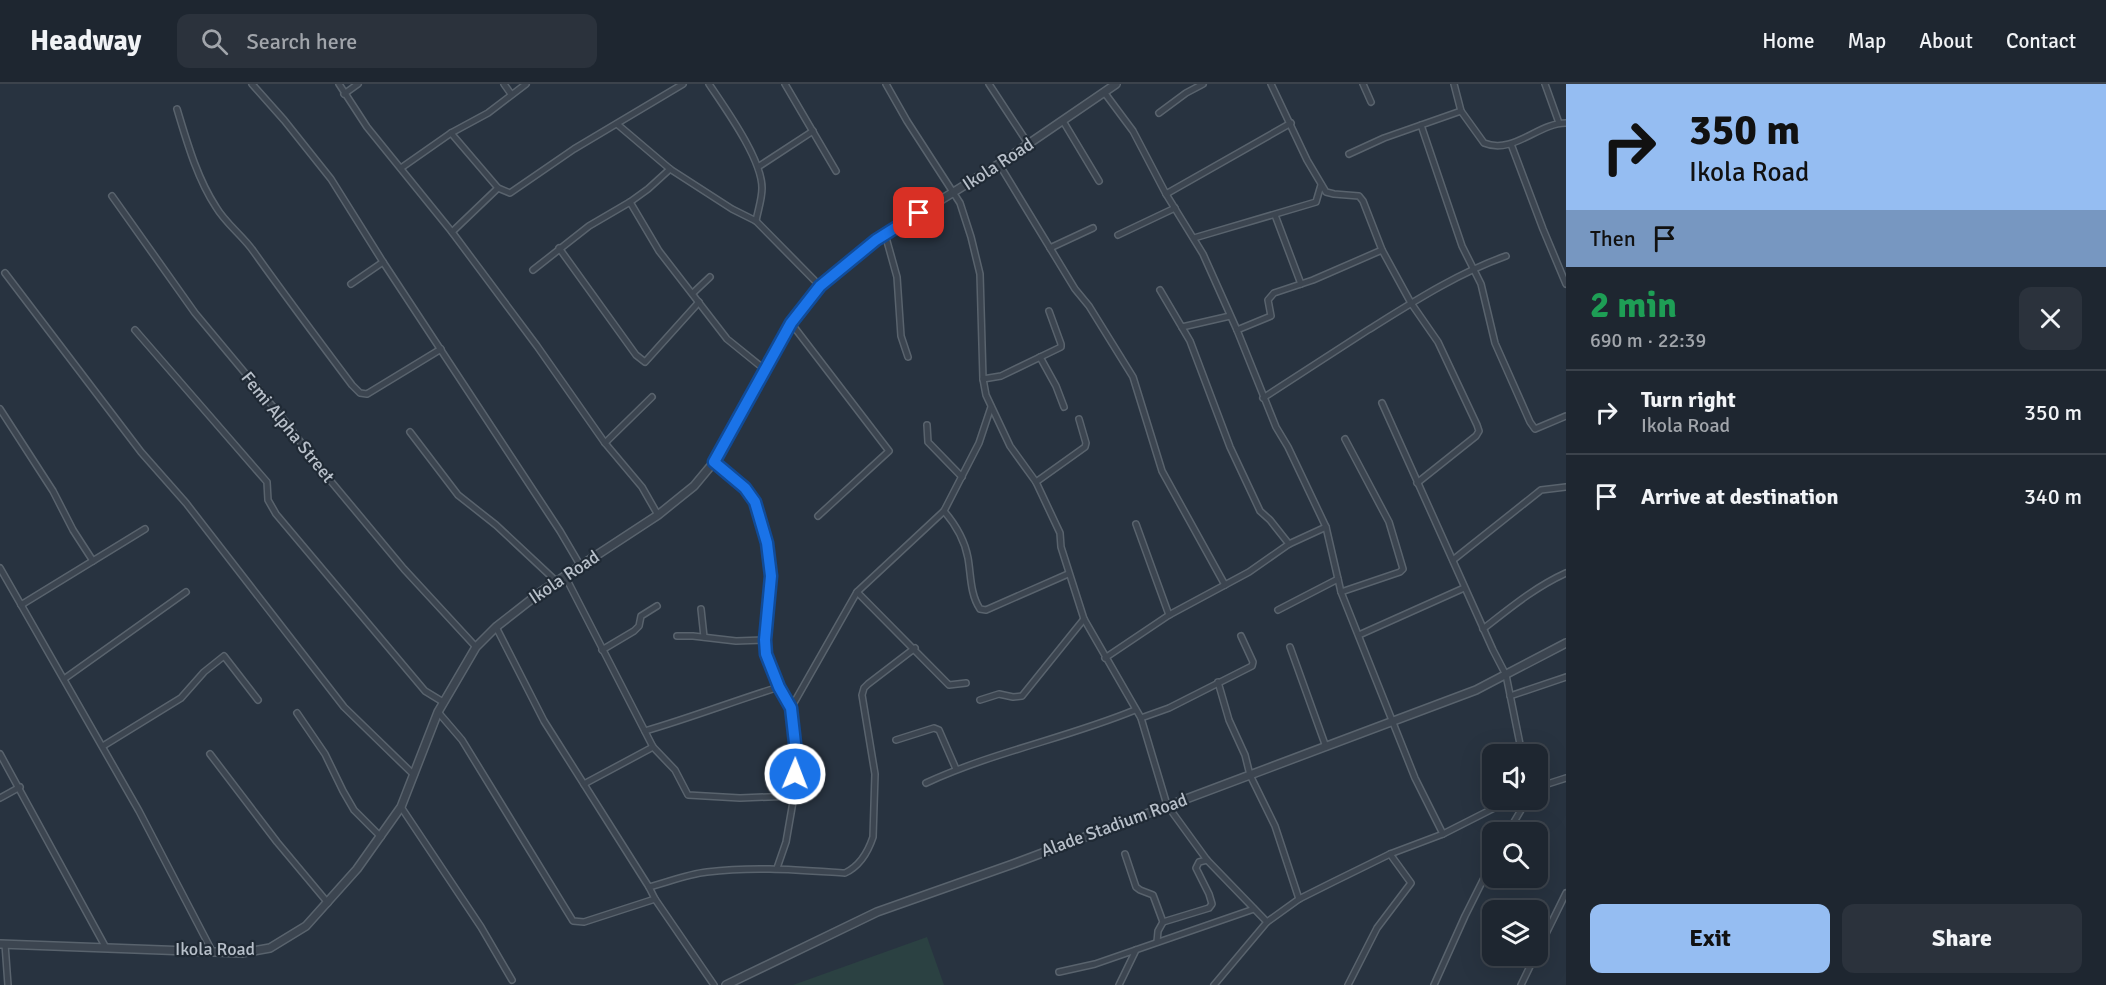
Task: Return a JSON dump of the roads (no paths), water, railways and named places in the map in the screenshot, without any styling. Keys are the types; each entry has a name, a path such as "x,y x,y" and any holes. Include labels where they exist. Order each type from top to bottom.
{"street":[{"path":"252,84 327,174 382,262 560,531 580,566"},
{"path":"339,84 367,127 453,232 605,443 642,487 658,515"},
{"path":"344,94 358,84"},
{"path":"504,84 511,94"},
{"path":"401,168 451,132 488,114 526,84"},
{"path":"451,132 498,188 510,193 574,149 683,84"},
{"path":"709,84 735,123 758,167 762,188 756,221"},
{"path":"785,84 836,171"},
{"path":"886,84 960,203 980,274 983,379 991,407 1010,446 1036,482 1060,533 1060,547 1084,619 1141,718 1167,805 1207,860 1267,922"},
{"path":"989,84 1029,144"},
{"name":"Ikola Road","path":"2,944 105,946 242,953 270,948 306,926 328,903 381,837 401,807 438,712 476,647 496,627 556,581 658,515 694,486 714,462 791,323 820,286 885,234 999,164 1116,84"},
{"path":"1159,113 1186,93 1203,84"},
{"path":"1364,84 1371,102"},
{"path":"1454,84 1461,111 1484,143 1490,145 1511,144 1563,123 1545,84"},
{"path":"1273,85 1307,160 1321,185 1330,193 1361,198 1382,250 1411,303 1438,342 1479,431 1476,436 1418,483"},
{"path":"1104,92 1133,131 1166,194 1194,238 1237,330 1263,398 1326,527 1341,592 1415,778 1443,834"},
{"path":"177,109 189,149 214,205 254,251 289,303 360,393 367,394 441,349"},
{"path":"1349,154 1384,138 1461,111"},
{"path":"1063,121 1099,181"},
{"path":"1166,194 1291,123"},
{"path":"617,124 670,169 732,209 756,221 820,286"},
{"path":"1421,125 1462,246 1481,284 1495,343 1533,428 1566,416"},
{"path":"758,167 813,131"},
{"path":"1511,144 1566,284"},
{"path":"999,164 1075,289 1089,306 1133,377 1162,471 1225,585"},
{"path":"533,270 589,226 648,189 670,169"},
{"path":"1194,238 1316,202 1321,185"},
{"path":"453,232 498,188"},
{"name":"Femi Alpha Street","path":"112,196 195,313 285,421 319,467 404,569 476,647"},
{"path":"630,202 659,251 727,339 764,369"},
{"path":"1118,235 1174,208"},
{"path":"1275,215 1301,284"},
{"path":"1050,248 1094,228"},
{"path":"885,234 897,277 901,336 908,357"},
{"path":"559,248 636,355 645,362 699,302"},
{"path":"1237,330 1271,316 1269,296 1382,250"},
{"path":"1263,398 1337,348 1411,303 1473,268 1506,256"},
{"path":"351,284 382,262"},
{"path":"5,273 141,452 186,503 344,707 414,775"},
{"path":"693,293 710,277"},
{"path":"1160,290 1198,360 1230,447 1260,511 1289,544"},
{"path":"983,379 1001,376 1062,345 1050,311"},
{"path":"1182,327 1230,316"},
{"path":"791,323 889,451 818,516"},
{"path":"135,330 267,482 268,501 289,530 425,691 443,702"},
{"path":"1040,357 1056,386 1064,407"},
{"path":"605,443 652,397"},
{"path":"1382,403 1464,588 1506,675 1520,744"},
{"path":"791,708 857,592 944,511 979,443 991,407"},
{"path":"0,409 53,491 73,530 93,561"},
{"path":"1036,482 1085,447 1086,443 1079,419"},
{"path":"927,425 928,442 962,477"},
{"path":"410,432 458,495 496,525 556,581"},
{"path":"1341,592 1403,569 1389,522 1345,439"},
{"path":"714,462 745,488 755,502 767,543 771,587 765,640 766,654 779,687 791,708 796,752 794,796 786,842 777,868"},
{"path":"1453,560 1540,490 1566,487"},
{"path":"944,511 962,540 968,556 971,584 980,609 986,610 1068,574"},
{"path":"1136,524 1169,615"},
{"path":"1106,658 1169,615 1249,572 1289,544 1326,527"},
{"path":"21,605 145,529"},
{"path":"0,568 139,811 212,951"},
{"path":"1483,629 1529,593 1566,573"},
{"path":"565,576 653,747 675,770 686,793 690,796 740,798 794,796"},
{"path":"1278,610 1338,579"},
{"path":"1359,634 1464,588"},
{"path":"64,679 186,592"},
{"path":"857,592 950,685 966,683"},
{"path":"602,650 634,631 639,626 641,616 657,606"},
{"path":"700,609 704,637"},
{"path":"980,700 999,694 1022,696 1084,619"},
{"path":"496,627 544,720 655,899 714,985"},
{"path":"677,636 736,641 765,640"},
{"path":"1141,718 1169,708 1253,664 1240,636"},
{"name":"Alade Stadium Road","path":"726,985 877,912 1013,864 1476,690 1566,643"},
{"path":"1290,647 1326,747"},
{"path":"649,887 705,872 777,868 845,873 855,869 873,837 875,774 862,695 868,684 915,648"},
{"path":"103,746 181,698 204,672 224,656 258,700"},
{"path":"1510,696 1566,677"},
{"path":"1218,682 1229,720 1245,755 1250,775 1275,826 1299,900"},
{"path":"645,731 779,687"},
{"path":"926,783 956,769 1067,735 1135,710"},
{"path":"438,712 462,740 573,921 585,922 655,899"},
{"path":"297,713 325,754 354,810 381,837"},
{"path":"896,740 934,728 939,730 956,769"},
{"path":"584,784 653,747"},
{"path":"0,754 105,946"},
{"path":"210,754 277,842 328,903"},
{"path":"1548,784 1566,778"},
{"path":"0,798 20,787"},
{"path":"401,807 481,927 512,980"},
{"path":"1214,985 1267,922 1299,900 1390,854 1443,834 1490,810"},
{"path":"1125,854 1136,887 1153,895 1164,922"},
{"path":"1348,985 1377,928 1411,883 1390,854"},
{"path":"1157,942 1158,931 1164,922 1209,908 1212,904 1196,868 1199,862 1207,860"},
{"path":"1434,985 1482,881"},
{"path":"1548,929 1566,892"},
{"path":"1059,972 1095,964 1254,909"},
{"path":"2,944 8,985"},
{"path":"1119,985 1136,950"},
{"path":"1521,985 1530,966"}]}
